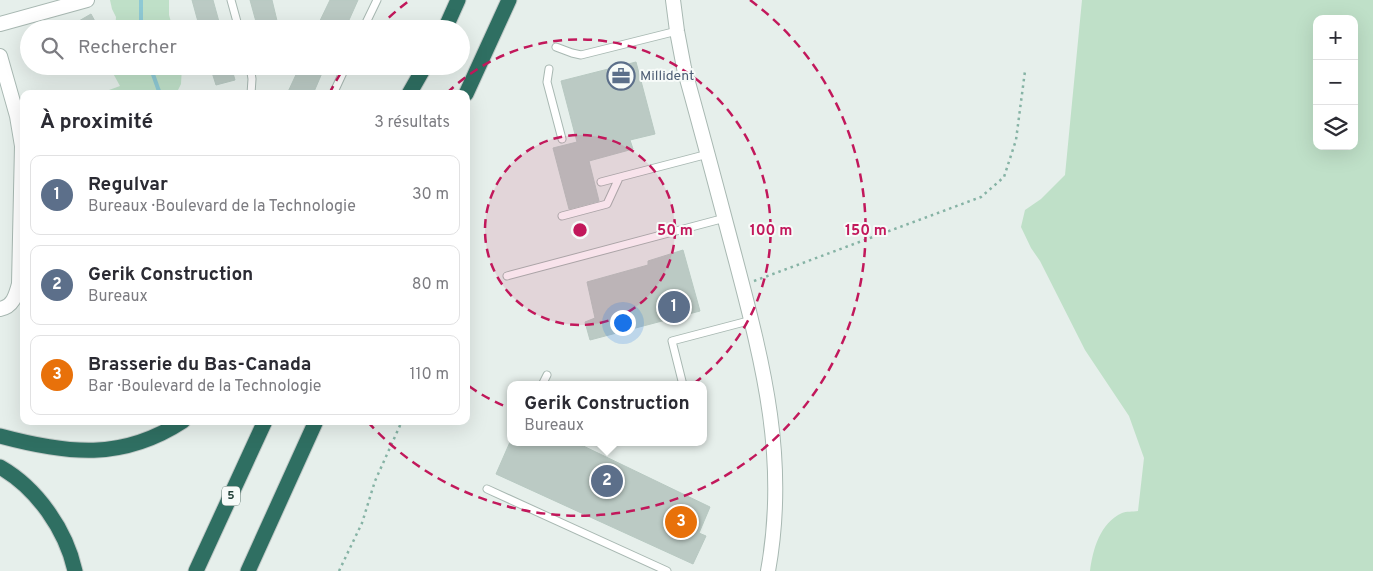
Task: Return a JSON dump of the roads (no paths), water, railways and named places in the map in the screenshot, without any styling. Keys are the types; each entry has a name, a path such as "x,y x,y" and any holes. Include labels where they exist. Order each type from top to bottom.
{"highway":[{"path":"449,20 458,0"},
{"path":"468,90 509,0"},
{"path":"411,90 421,75"},
{"path":"417,90 422,75"},
{"path":"0,436 60,449 101,451 120,449 142,442 158,436 176,425"},
{"name":"5","path":"196,571 263,425"},
{"path":"248,571 314,425"},
{"path":"0,468 24,485 50,516 64,539 75,571"},
{"path":"256,571 280,500"}],"street":[{"path":"0,24 87,0"},
{"path":"673,0 684,68 752,320 768,396 775,456 775,508 768,571"},
{"path":"0,56 17,116 20,134"},
{"path":"0,309 13,302 19,284 20,238"}],"lane":[{"path":"231,0 237,20"},
{"path":"367,20 377,0"},
{"path":"556,46 572,53 581,54 677,31"},
{"path":"549,69 547,82 562,139"},
{"path":"251,75 251,90"},
{"path":"335,90 342,75"},
{"path":"601,182 708,154"},
{"path":"562,216 606,204 619,178"},
{"path":"508,276 725,218"},
{"path":"682,381 672,341 752,320"},
{"path":"544,381 547,375"},
{"path":"487,489 667,571"}],"waterway":[{"path":"141,0 141,20"},
{"path":"153,75 159,90"}],"place":[{"name":"Millident","path":"621,76"},
{"name":"Regulvar","path":"674,307"},
{"name":"Gerik Construction","path":"607,481"},
{"name":"Brasserie du Bas-Canada","path":"681,522"}]}
